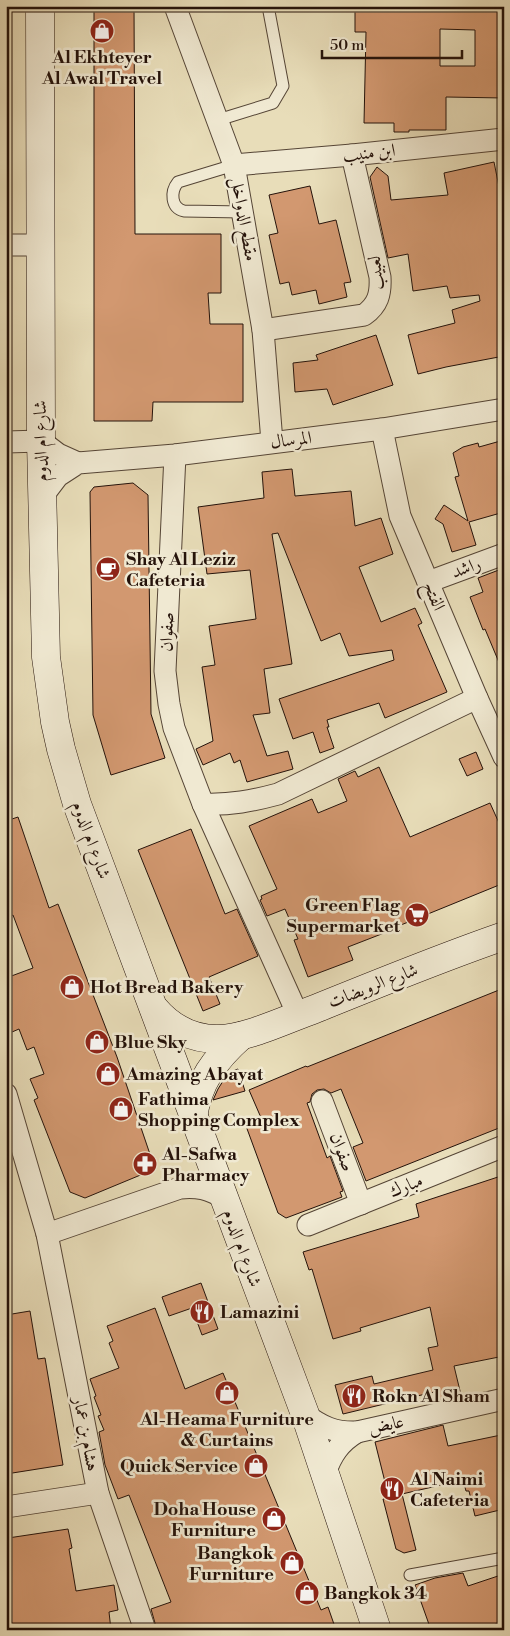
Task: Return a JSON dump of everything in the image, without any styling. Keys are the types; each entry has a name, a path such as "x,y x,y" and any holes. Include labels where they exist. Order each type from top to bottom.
{"street":[{"name":"شارع ام الدوم","path":"40,6 41,441 46,657 51,697 61,749 77,804 304,1414 377,1630"},
{"name":"مقطع الدواخل","path":"175,6 234,165 263,330 272,442"},
{"name":"ابن منيب","path":"234,165 504,139"},
{"name":"لعبيب","path":"263,330 364,315 373,309 379,299 381,289 380,277 352,155"},
{"path":"6,245 41,245"},
{"name":"المرسال","path":"42,497 58,476 78,463 175,455 382,429 504,409"},
{"name":"الفتح","path":"382,429 400,516 504,757"},
{"path":"6,442 41,441 58,454 78,463"},
{"name":"صفوان","path":"175,455 165,671 168,704 174,728 203,804 298,1015"},
{"name":"راشد","path":"428,582 504,554"},
{"path":"203,804 223,805 247,802 278,794 477,698"},
{"name":"شارع الرويضات","path":"154,1008 170,1024 191,1035 215,1039 242,1036 504,936"},
{"name":"شارع الرويضات","path":"193,1118 195,1102 206,1074 226,1049 242,1036"},
{"name":"هشام بن عمار","path":"6,1094 47,1234 98,1493 145,1630"},
{"name":"صفوان","path":"322,1101 361,1204"},
{"name":"مبارك","path":"308,1225 504,1146"},
{"path":"47,1234 180,1188 192,1186 204,1188 224,1198"},
{"name":"عايض","path":"304,1414 326,1428 357,1432 504,1399"},
{"name":"عايض","path":"325,1474 335,1451 357,1432"},
{"path":"6,1507 98,1493"}],"lane":[{"path":"218,120 273,103 283,86 268,6"},
{"path":"234,165 178,182 174,190 174,205 179,210 184,211 243,212"},
{"path":"410,1575 504,1558"}],"building":[{"path":"94,6 134,6 135,234 221,234 221,293 208,293 210,324 243,324 243,402 153,402 152,421 94,421"},
{"path":"355,6 504,6 504,98 446,97 446,130 394,132 394,123 364,123 366,32 355,32","holes":["440,29 475,30 475,66 440,66"]},
{"path":"494,162 504,212 504,356 418,374 408,335 455,323 452,310 480,301 479,295 450,298 447,286 413,291 408,254 388,258 370,177 377,167 388,176 391,200 448,195 444,173"},
{"path":"310,186 319,224 336,220 351,282 344,283 347,297 319,304 316,290 292,295 289,282 280,284 269,235 278,233 269,195"},
{"path":"376,335 393,385 333,405 327,389 295,392 293,363 318,360 316,355"},
{"path":"504,440 504,512 469,522 476,545 452,552 443,524 435,519 444,505 468,521 455,477 459,476 453,453 463,447 478,443 479,447"},
{"path":"292,469 295,496 351,491 355,526 381,518 393,554 359,567 381,622 415,608 422,623 418,625 447,692 385,718 379,703 327,720 329,727 327,727 334,748 320,753 313,732 293,739 279,699 394,660 392,650 349,656 340,633 321,641 278,533 272,534 292,664 264,669 270,713 253,715 267,756 288,751 293,769 247,782 240,760 234,763 230,753 203,765 196,749 213,741 202,667 215,665 209,626 256,619 250,570 207,574 198,507 264,498 262,472"},
{"path":"133,483 148,495 151,714 165,758 111,775 93,715 90,492 94,487"},
{"path":"504,568 503,672 470,597 483,592 478,578"},
{"path":"476,752 483,769 467,776 459,759"},
{"path":"379,767 410,837 490,803 504,834 504,883 348,947 353,960 308,977 294,940 298,939 285,909 267,916 260,900 262,899 261,896 277,889 249,826 312,799 318,813 347,801 338,779 355,771 358,777"},
{"path":"18,817 49,908 58,904 117,1057 155,1169 85,1198 70,1192 34,1100 38,1098 30,1079 44,1074 34,1047 27,1050 19,1029 12,1032 6,1016 6,978 33,968 13,915 9,917 6,908 6,821"},
{"path":"191,829 225,914 237,909 258,956 209,977 220,1004 203,1011 138,850"},
{"path":"504,988 504,1126 366,1181 353,1147 363,1143 341,1089 331,1093 324,1089 317,1090 312,1094 310,1102 307,1103 327,1158 330,1156 343,1191 340,1192 342,1197 286,1218 278,1213 246,1126 262,1120 249,1090"},
{"path":"238,1069 245,1091 213,1100 228,1073"},
{"path":"504,1175 504,1356 454,1366 461,1395 439,1400 438,1391 343,1414 335,1385 372,1376 374,1384 433,1370 428,1348 438,1346 430,1307 360,1328 361,1331 333,1339 312,1269 309,1270 303,1252 419,1217 416,1204"},
{"name":"Lamazini","path":"201,1283 218,1329 202,1335 192,1308 169,1316 162,1297"},
{"path":"155,1308 185,1389 223,1373 321,1610 328,1607 336,1630 157,1630 151,1609 171,1602 129,1495 118,1499 105,1465 99,1432 104,1430 98,1416 101,1415 90,1379 119,1368 109,1343 113,1341 107,1326"},
{"path":"30,1311 38,1359 45,1358 63,1465 6,1474 6,1315"},
{"path":"443,1425 448,1446 501,1435 504,1447 504,1509 475,1516 469,1491 466,1491 463,1480 402,1494 416,1550 404,1553 396,1549 383,1499 389,1498 375,1442"},
{"path":"68,1529 72,1548 69,1549 76,1591 114,1585 118,1610 109,1612 111,1630 54,1630 53,1626 27,1630 6,1630 6,1588 11,1588 6,1554 11,1554 8,1538"},
{"path":"463,1573 468,1586 504,1574 504,1621 480,1630 431,1630 415,1585 435,1578"}],"place":[{"name":"Al Ekhteyer Al Awal Travel","path":"102,31"},
{"name":"Shay Al Leziz Cafeteria","path":"108,569"},
{"name":"Green Flag Supermarket","path":"417,915"},
{"name":"Hot Bread Bakery","path":"72,987"},
{"name":"Blue Sky","path":"97,1042"},
{"name":"Amazing Abayat","path":"108,1074"},
{"name":"Fathima Shopping Complex","path":"121,1109"},
{"name":"Al-Safwa Pharmacy","path":"145,1164"},
{"name":"Lamazini","path":"202,1312"},
{"name":"Al-Heama Furniture & Curtains","path":"227,1393"},
{"name":"Rokn Al Sham","path":"354,1396"},
{"name":"Quick Service","path":"256,1466"},
{"name":"Al Naimi Cafeteria","path":"392,1489"},
{"name":"Doha House Furniture","path":"274,1519"},
{"name":"Bangkok Furniture","path":"292,1563"},
{"name":"Bangkok 34","path":"307,1593"}]}
